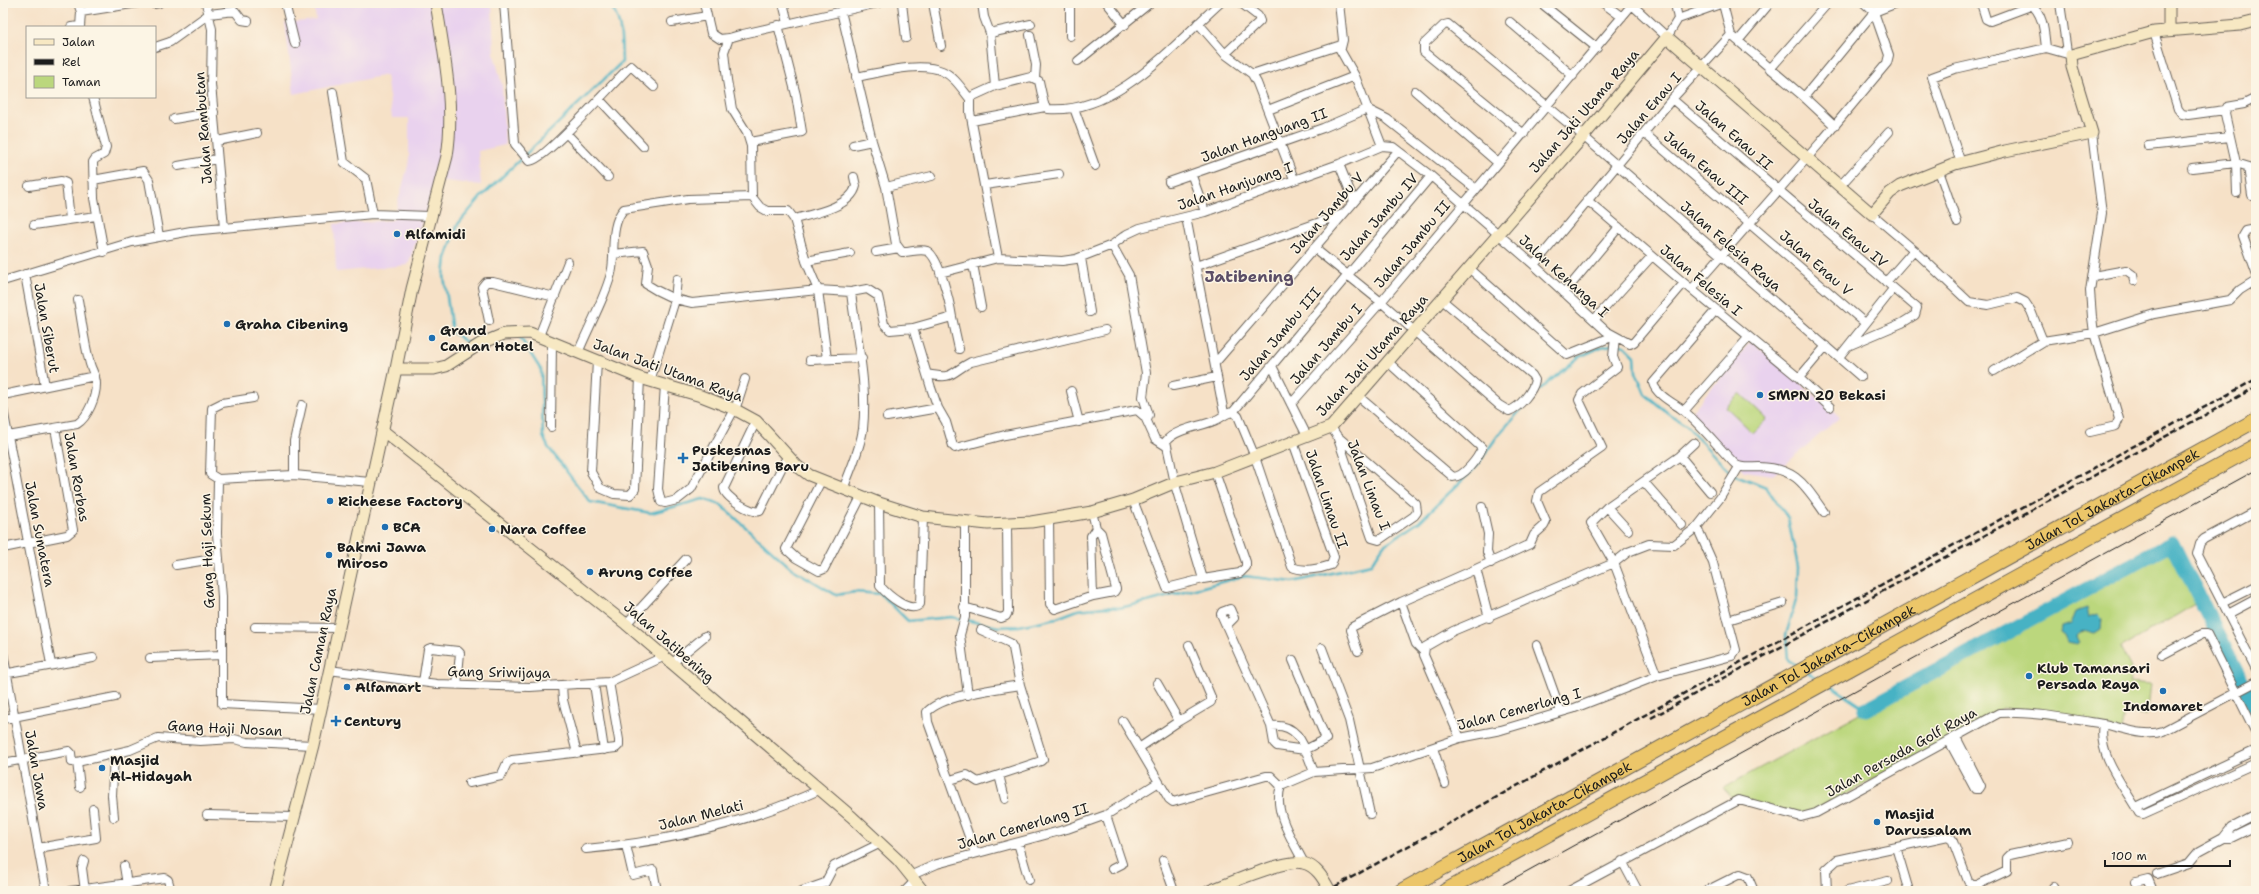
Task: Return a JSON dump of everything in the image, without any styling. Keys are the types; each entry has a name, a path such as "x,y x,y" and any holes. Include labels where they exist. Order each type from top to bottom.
{"highway":[{"name":"Jalan Tol Jakarta–Cikampek","path":"1401,891 2256,420"},
{"name":"Jalan Tol Jakarta–Cikampek","path":"1445,891 2256,446"}],"street":[{"path":"78,3 81,12 80,26"},
{"path":"81,12 138,3"},
{"name":"Jalan Rambutan","path":"206,3 212,29 211,84 224,228"},
{"path":"285,3 295,44"},
{"name":"Jalan Caman Raya","path":"275,891 313,745 396,369 405,319 449,141 447,90 436,3"},
{"path":"504,3 515,144 530,161 537,161 630,66 654,86"},
{"path":"704,3 711,33 714,37 720,39 729,38 788,22 878,3"},
{"path":"783,3 788,22"},
{"path":"902,3 906,38"},
{"path":"933,3 941,46"},
{"path":"982,3 984,17 990,33 995,86"},
{"path":"1070,3 1070,36"},
{"path":"1107,3 1125,25"},
{"path":"1078,61 1125,25 1150,3"},
{"path":"972,121 1046,107 1055,110 1074,108 1094,102 1132,81 1220,3"},
{"path":"1225,54 1260,21 1258,16 1241,3"},
{"path":"1252,74 1340,47 1343,40 1339,3"},
{"path":"1541,3 1597,48"},
{"path":"1603,3 1622,17"},
{"path":"1675,3 1678,19"},
{"path":"1667,37 1678,19 1723,3 1734,38 1804,97 1835,126"},
{"name":"Jalan Enau I","path":"1534,265 1672,99 1702,67 1770,3"},
{"path":"1770,69 1828,3"},
{"path":"1692,289 1723,256 1835,126 1886,63 1889,55 1874,12 1864,3"},
{"path":"1804,97 1874,12 1897,3"},
{"path":"1981,3 1986,19 1990,22 2032,4 2041,16 2046,48"},
{"path":"2060,3 2072,67 2092,133 2102,213 2090,291 2094,333 2119,419 2116,426 2090,432"},
{"path":"2169,3 2169,30"},
{"path":"1631,4 1839,187 1914,250 1969,302 1988,305 2014,298 2025,302 2031,311 2043,341"},
{"name":"Jalan Jambu II","path":"1381,302 1524,134 1546,106 1597,48 1631,4"},
{"path":"156,47 170,42 209,14 235,10 242,20 248,21"},
{"path":"841,12 872,141 886,187 899,248"},
{"path":"672,22 707,16"},
{"path":"1960,163 1932,77 1954,69 2046,48 2069,54 2154,32 2240,25 2256,21"},
{"path":"1510,22 1573,76"},
{"path":"1198,23 1225,54 1252,74 1268,110 1294,178"},
{"path":"990,33 1031,24"},
{"name":"Jalan Felesia Raya","path":"1524,134 1424,52 1424,44 1444,25 1448,24 1584,137 1861,377"},
{"path":"750,142 802,132 778,25"},
{"path":"2154,32 2176,101 2182,114 2188,116 2225,110 2229,106 2244,104 2256,98"},
{"path":"1030,35 1036,65 1037,80 1046,107"},
{"name":"Jalan Jati Utama Raya","path":"396,369 434,370 446,366 480,344 504,334 534,334 597,361 645,379 734,409 756,421 809,475 843,490 879,503 923,517 966,523 1007,524 1092,512 1133,500 1176,482 1214,472 1307,436 1334,431 1358,396 1442,300 1497,234 1584,137 1667,37"},
{"path":"729,38 724,52 732,109 750,142 752,197 760,207 767,211 788,211 794,219 806,261 818,290 827,359"},
{"path":"1340,47 1355,76 1382,146 1393,147 1398,151"},
{"path":"856,77 903,69 931,68 943,71 950,76 970,99 972,121 998,258"},
{"path":"1268,110 1355,76"},
{"path":"970,99 975,93 1015,80 1031,77 1037,80"},
{"path":"1415,90 1498,163"},
{"path":"333,92 344,162 366,179 373,214"},
{"path":"92,98 106,147 103,156 94,161 93,180 96,216 104,252"},
{"path":"599,99 643,146"},
{"name":"Jalan Enau II","path":"1672,99 1778,191"},
{"path":"1074,108 1095,166"},
{"path":"1367,109 1387,119 1476,189"},
{"name":"Jalan Hanguang II","path":"1169,182 1192,176 1367,109"},
{"path":"2225,110 2236,162 2237,193"},
{"path":"174,119 214,112"},
{"path":"1839,187 1888,132"},
{"path":"217,141 257,133"},
{"path":"566,133 608,178"},
{"name":"Jalan Enau III","path":"1644,133 1750,223"},
{"path":"1872,214 1890,193 1900,186 1960,163 2005,151 2092,133"},
{"path":"2148,146 2230,137"},
{"path":"852,145 872,141"},
{"name":"Jalan Hanjuang I","path":"940,274 998,258 1062,261 1081,258 1112,245 1127,234 1140,228 1186,218 1205,212 1294,178 1339,164 1382,146"},
{"name":"Jalan Kenanga I","path":"1398,151 1464,203 1497,234 1617,339"},
{"name":"Jalan Jambu V","path":"1216,362 1398,151"},
{"path":"178,166 217,159"},
{"path":"2192,168 2236,162 2252,168 2252,194"},
{"path":"1339,164 1354,201"},
{"path":"93,180 144,171 149,180 159,236"},
{"path":"1939,171 1957,222"},
{"path":"985,185 1058,174"},
{"path":"886,187 932,176"},
{"path":"1192,176 1205,212"},
{"name":"Jalan Jambu IV","path":"1347,274 1431,176"},
{"path":"794,219 823,211 849,198 856,186 854,177"},
{"path":"29,186 61,181 66,183 70,219"},
{"name":"Jalan Enau IV","path":"1778,191 1886,282 1914,250"},
{"path":"578,353 610,277 619,214 624,209 688,199 752,197"},
{"name":"Jalan Felesia I","path":"1587,200 1716,310 1799,378 1830,407"},
{"path":"3,281 159,236 224,228 373,214 430,216"},
{"path":"1196,266 1344,214"},
{"path":"34,225 96,216"},
{"path":"1186,218 1216,362 1217,377 1229,412 1238,416 1255,457"},
{"name":"Jalan Enau V","path":"1750,223 1865,323"},
{"path":"1564,293 1619,227"},
{"path":"2256,229 2246,231 2244,236 2256,272"},
{"path":"1112,245 1129,275 1146,373 1146,389 1143,393 1149,415 1146,421"},
{"path":"876,252 899,248 906,252 927,251 935,261 940,274 959,349"},
{"path":"1314,248 1381,302 1505,409 1514,409 1534,386 1535,380 1532,375 1442,300"},
{"path":"613,254 643,251 648,265 645,282 660,293 675,300 704,304 818,290 851,292 867,289 878,296 884,324 890,330 913,328 952,318"},
{"path":"806,261 850,253"},
{"path":"1594,320 1652,256"},
{"path":"1081,258 1090,312"},
{"path":"534,334 555,297 568,262"},
{"path":"972,264 981,307"},
{"path":"1469,268 1567,355 1617,339 1630,344 1634,342 1684,283"},
{"path":"2093,276 2126,270 2133,274 2134,281"},
{"name":"Jalan Siberut","path":"25,274 44,386"},
{"name":"Jalan Jambu III","path":"1166,446 1166,441 1169,437 1218,419 1229,412 1272,366 1347,274"},
{"path":"597,361 591,472 600,488 625,496 630,495 635,489 645,379 675,300 678,279"},
{"path":"1994,371 2043,341 2094,333 2154,314 2230,300 2240,290 2256,280"},
{"path":"489,321 482,287 486,282 493,282 555,297"},
{"path":"1848,346 1915,316 1917,308 1886,282"},
{"path":"1839,357 1893,288"},
{"path":"843,490 863,429 862,358 851,292"},
{"path":"8,436 76,424 82,421 95,393 95,376 90,364 78,300"},
{"name":"Jalan Jambu I","path":"1291,404 1381,302"},
{"path":"1716,310 1653,383 1668,401 1684,411 1738,470"},
{"path":"913,328 938,408 946,422 953,446 955,448 1005,435 1137,410 1141,412 1155,439 1166,446 1203,579"},
{"path":"927,374 947,377 953,375 971,362 1105,330"},
{"path":"1684,411 1749,337"},
{"path":"1358,651 1351,630 1352,626 1401,602 1476,570 1530,544 1534,535 1544,526 1546,522 1537,501 1539,492 1602,448 1579,400 1582,394 1617,367 1613,357 1617,339"},
{"path":"551,427 552,342"},
{"path":"1799,378 1826,346"},
{"path":"810,360 862,358"},
{"path":"1358,396 1452,477 1457,477 1464,473 1482,448 1388,362"},
{"path":"1272,366 1307,436"},
{"path":"3,395 95,376"},
{"path":"1173,386 1217,377"},
{"path":"666,385 658,489 661,502 665,503 677,500 691,489 734,409 745,379"},
{"path":"1071,391 1079,422"},
{"path":"218,479 210,474 212,408 222,403 253,398"},
{"path":"294,475 294,441 302,405"},
{"path":"888,417 938,408"},
{"name":"Jalan Sumatera","path":"3,409 4,424 8,436 51,664"},
{"path":"756,421 724,488 727,495 752,511 760,510 788,455"},
{"name":"Jalan Rorbas","path":"3,548 67,535 73,530 55,428"},
{"name":"Jalan Jatibening","path":"382,430 626,624 667,661 881,843 914,878 923,891"},
{"name":"Jalan Limau I","path":"1334,431 1416,504 1417,512 1414,516 1379,540 1372,538 1334,431"},
{"name":"Jalan Limau II","path":"1255,457 1292,567 1302,569 1331,565 1334,557 1293,442"},
{"path":"1657,676 1614,562 1591,523 1608,507 1680,456 1694,443"},
{"path":"1680,456 1710,492"},
{"path":"1738,470 1768,468 1784,470 1798,478 1824,512"},
{"path":"1424,652 1425,647 1429,643 1614,562 1628,552 1649,544 1674,545 1697,527 1731,482 1738,470"},
{"path":"1133,500 1167,588 1203,579 1240,573 1246,567 1214,472"},
{"name":"Gang Haji Sekum","path":"321,709 222,704 222,597 217,534 218,479 294,475 370,482"},
{"path":"822,481 787,546 788,552 819,571 824,569 861,497"},
{"path":"1644,482 1682,525"},
{"path":"879,503 879,581 882,588 904,605 912,607 919,606 923,517"},
{"path":"1482,507 1488,534 1488,552 1491,563"},
{"path":"1608,507 1628,530"},
{"path":"2256,511 2204,539 2198,548 2197,554 2256,669"},
{"path":"1049,518 1050,604 1055,609 1093,596 1114,592 1116,589 1101,533 1096,528 1092,512"},
{"path":"966,523 965,617 960,635 968,695"},
{"path":"964,607 1001,618 1006,616 1008,612 1007,524"},
{"name":"Jalan Cemerlang I","path":"1281,786 1314,772 1354,768 1362,770 1372,768 1460,738 1501,730 1561,712 1600,699 1657,676 1732,656 1736,650 1713,564 1697,527"},
{"path":"1093,596 1091,536 1096,528"},
{"path":"176,565 219,558"},
{"path":"626,624 686,560"},
{"path":"1476,570 1489,618"},
{"path":"2222,603 2256,586"},
{"path":"2228,614 2256,599"},
{"path":"1401,602 1416,644 1424,652 1460,738"},
{"path":"1728,620 1783,603"},
{"path":"1226,625 1271,726 1276,746 1305,750 1324,740 1326,736 1293,660"},
{"path":"255,627 339,628"},
{"path":"950,780 967,775 978,782 1042,761 1020,686 1013,648 1010,643 981,630"},
{"path":"2162,655 2204,633 2237,691 2256,733"},
{"name":"Gang Sriwijaya","path":"330,670 457,685 500,687 594,684 610,682 667,661 705,636"},
{"path":"1139,748 1178,721 1211,702 1211,697 1189,645"},
{"path":"1537,645 1561,712"},
{"path":"423,682 428,649 431,648 458,651 460,653 457,685"},
{"path":"1322,648 1349,720 1362,770 1370,814"},
{"name":"Jalan Jawa","path":"3,653 5,674 46,891"},
{"path":"150,658 221,655"},
{"path":"5,674 51,664 93,658"},
{"path":"469,783 501,776 507,763 512,760 616,748 619,745 610,682"},
{"name":"Jalan Persada Golf Raya","path":"1569,891 1622,861 1739,800 1798,816 1809,816 1999,713 2017,712 2103,724 2148,734 2158,733 2254,682"},
{"path":"1157,683 1178,721"},
{"path":"594,684 604,750"},
{"path":"562,685 563,700 577,753"},
{"path":"976,853 928,722 927,712 948,699 1020,686"},
{"path":"3,719 115,697"},
{"path":"1123,721 1169,799 1174,802 1266,776 1271,776 1281,786 1279,801 1281,814 1304,863 1317,871 1330,891"},
{"path":"2103,724 2102,741 2104,750 2139,813 2147,813 2256,763"},
{"path":"1271,726 1278,725 1292,729 1300,737 1314,772"},
{"name":"Gang Haji Nosan","path":"77,762 130,750 158,738 200,741 234,739 247,742 313,745"},
{"path":"1952,739 1981,786 1980,789 1975,789 1952,739"},
{"path":"1433,748 1445,784"},
{"path":"2136,807 2256,750"},
{"path":"3,763 68,751 71,753 73,763 77,762 80,787"},
{"path":"114,753 112,796 114,817"},
{"path":"999,775 1005,799"},
{"name":"Jalan Cemerlang II","path":"914,878 937,864 1067,830 1106,815 1159,782"},
{"name":"Jalan Melati","path":"586,849 626,845 671,837 747,818 819,790"},
{"path":"38,848 96,838 93,809"},
{"path":"207,815 294,817"},
{"path":"1106,815 1122,864 1112,870"},
{"path":"2157,874 2189,863 2199,851 2223,838 2231,828 2256,815"},
{"path":"2223,838 2231,838 2256,826"},
{"path":"1827,891 1825,876 1827,867 1837,860 1950,836 1968,881 1978,888 2007,871 2007,858 2010,855 2068,842"},
{"path":"802,891 825,882 834,866 881,843"},
{"path":"1018,843 1029,880"},
{"path":"626,845 633,875 653,870 657,891"},
{"path":"1896,847 1909,891"},
{"path":"1163,860 1174,891"},
{"path":"84,861 82,868 85,891"},
{"path":"1622,861 1638,891"},
{"path":"1209,891 1280,865 1304,863"},
{"path":"124,866 128,891"},
{"path":"1706,891 1717,889 1740,874 1748,877 1754,891"},
{"path":"70,891 85,891 127,882 165,878 168,880 171,891"},
{"path":"906,891 914,878"},
{"path":"2136,882 2148,879 2153,891"},
{"path":"1847,891 1888,881"}],"shaded area":[{"path":"314,3 492,3 494,54 502,85 505,145 478,151 481,185 437,180 408,265 336,272 334,224 393,220 409,162 409,118 392,118 386,75 294,94 285,23 316,20"},
{"name":"SMPN 20 Bekasi","path":"1751,341 1840,417 1773,475 1744,471 1688,416"}],"green space":[{"path":"1740,393 1767,419 1753,433 1726,407"},
{"name":"Klub Tamansari Persada Raya","path":"2172,543 2201,601 2120,648 2132,671 2129,682 2151,684 2147,716 2125,713 2122,730 2003,709 1806,816 1735,801 1723,788"}],"water":[{"path":"2087,608 2089,618 2098,615 2102,619 2101,630 2095,634 2083,631 2079,633 2077,635 2080,642 2078,644 2067,642 2064,635 2060,632 2061,627 2070,624 2075,612"}],"waterway":[{"path":"492,333 469,344 452,332 444,276 446,258 458,224 481,197 622,62 619,23 613,9 608,3"},
{"path":"505,329 515,327 517,331"},
{"path":"520,337 541,370 543,436 548,447 590,502 651,513 703,499 721,505 791,568 836,595 855,592 881,594 908,621 951,617 999,627 1019,626 1057,618 1078,610 1104,607 1119,608 1244,576 1293,582 1371,564 1384,545 1419,522 1475,468 1499,434 1539,390 1579,357 1601,347 1617,344 1625,346 1635,356 1636,372 1645,394 1670,415 1687,426 1733,474 1766,487 1788,518 1798,567 1797,597 1786,635 1788,660 1798,666"},
{"path":"1866,709 2172,543 2256,710"},
{"path":"1807,672 1820,680"},
{"path":"1830,685 1866,709"}],"tram line":[{"path":"1491,891 2256,470"}],"railway":[{"path":"1327,891 2256,379"},
{"path":"1651,718 2256,387"}],"place":[{"name":"Alfamidi","path":"397,234"},
{"name":"Graha Cibening","path":"227,324"},
{"name":"Grand Caman Hotel","path":"432,338"},
{"name":"SMPN 20 Bekasi","path":"1760,395"},
{"name":"Puskesmas Jatibening Baru","path":"683,458"},
{"name":"Richeese Factory","path":"330,501"},
{"name":"BCA","path":"385,527"},
{"name":"Nara Coffee","path":"492,529"},
{"name":"Bakmi Jawa Miroso","path":"329,555"},
{"name":"Arung Coffee","path":"590,572"},
{"name":"Klub Tamansari Persada Raya","path":"2029,676"},
{"name":"Alfamart","path":"347,687"},
{"name":"Indomaret","path":"2163,691"},
{"name":"Century","path":"336,721"},
{"name":"Masjid Al-Hidayah","path":"102,768"},
{"name":"Masjid Darussalam","path":"1877,822"}],"district":[{"name":"Jatibening","path":"1249,276"}]}
